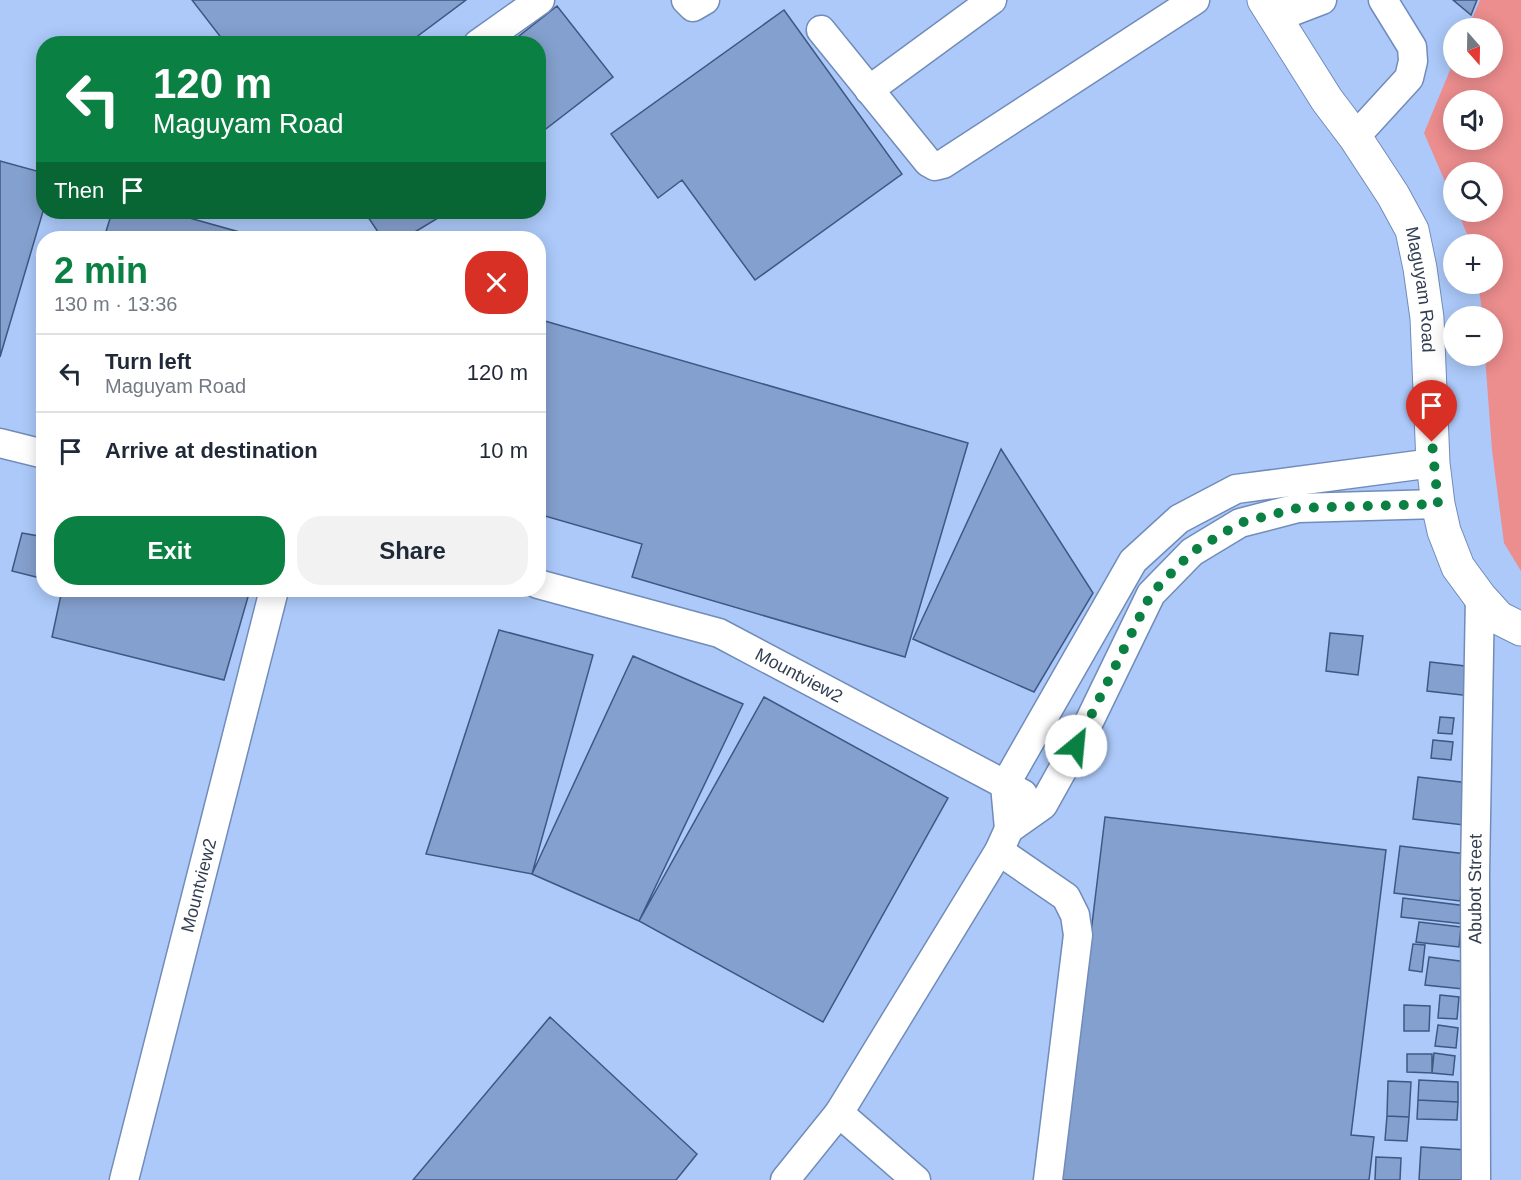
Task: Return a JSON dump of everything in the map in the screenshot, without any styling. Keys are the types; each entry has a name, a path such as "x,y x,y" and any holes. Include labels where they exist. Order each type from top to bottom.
{"main road":[{"name":"Maguyam Road","path":"1270,9 1327,100 1355,137 1393,195 1412,230 1427,318 1433,463 1444,531 1458,567 1480,597 1499,618 1521,629"}],"street":[{"path":"489,36 540,0"},
{"path":"686,0 693,7 705,0"},
{"path":"869,90 992,0"},
{"path":"1270,9 1322,0"},
{"path":"1355,137 1409,78 1413,61 1412,47 1383,0"},
{"path":"821,30 927,162 935,166 943,164 1184,3"},
{"path":"0,442 36,452"},
{"path":"1048,1180 1078,935 1075,915 1066,897 1004,840 1005,785 1133,561 1179,519 1236,489 1433,463"},
{"path":"785,1180 840,1113 1004,840 1043,805 1087,726 1151,594 1192,552 1240,523 1298,508 1438,504"},
{"name":"Mountview2","path":"546,586 719,633 1043,805"},
{"name":"Mountview2","path":"124,1180 272,597"},
{"name":"Abubot Street","path":"1476,1180 1475,874 1480,597"},
{"path":"840,1113 916,1180"}],"shaded area":[{"path":"1480,0 1521,0 1521,571 1504,543 1492,450 1486,366 1503,366 1503,306 1481,306 1480,294 1503,294 1503,234 1467,234 1462,222 1503,222 1503,162 1443,162 1443,177 1424,133 1447,78 1503,78 1503,18 1472,18"}],"building":[{"path":"192,0 466,0 418,36 220,36"},
{"path":"1453,0 1477,0 1471,15"},
{"path":"557,6 613,77 546,129 546,36 519,36"},
{"path":"784,10 902,174 755,280 682,180 658,198 611,134"},
{"path":"0,161 36,171 36,219 41,219 0,357"},
{"path":"110,219 193,219 236,231 106,231"},
{"path":"369,219 436,219 417,231 377,231"},
{"path":"546,321 968,443 905,657 632,577 642,544 546,516"},
{"path":"1001,449 1093,593 1034,692 913,639"},
{"path":"22,533 36,536 36,577 12,571"},
{"path":"61,597 248,597 224,680 52,637"},
{"path":"499,630 593,655 532,874 426,854"},
{"path":"1330,633 1363,636 1358,675 1326,671"},
{"path":"633,656 743,704 639,921 532,874"},
{"path":"1430,662 1474,667 1471,696 1427,691"},
{"path":"764,697 948,798 823,1022 639,921"},
{"path":"1440,717 1454,718 1452,734 1438,733"},
{"path":"1433,740 1453,742 1451,760 1431,758"},
{"path":"1418,777 1469,783 1464,825 1413,819"},
{"path":"1105,817 1386,850 1351,1135 1374,1137 1369,1180 1061,1180"},
{"path":"1400,846 1466,854 1460,901 1394,893"},
{"path":"1403,898 1467,906 1465,924 1401,917"},
{"path":"1419,922 1461,927 1459,947 1416,942"},
{"path":"1413,944 1425,945 1422,972 1409,970"},
{"path":"1429,957 1467,962 1463,989 1425,985"},
{"path":"1440,995 1459,997 1457,1019 1438,1018"},
{"path":"1404,1005 1430,1006 1429,1031 1404,1031"},
{"path":"550,1017 697,1154 676,1180 413,1180"},
{"path":"1438,1025 1458,1028 1456,1048 1435,1046"},
{"path":"1434,1053 1455,1056 1453,1075 1432,1073"},
{"path":"1407,1054 1432,1054 1432,1073 1407,1072"},
{"path":"1419,1080 1458,1082 1458,1102 1418,1100"},
{"path":"1388,1081 1411,1082 1409,1117 1387,1116"},
{"path":"1418,1100 1458,1102 1457,1120 1417,1119"},
{"path":"1387,1116 1409,1117 1407,1141 1385,1140"},
{"path":"1421,1147 1467,1150 1465,1180 1419,1180"},
{"path":"1376,1157 1401,1158 1400,1180 1375,1180"}],"route":[{"path":"1076,746 1151,594 1192,552 1240,523 1298,508 1438,504 1432,442"}]}
